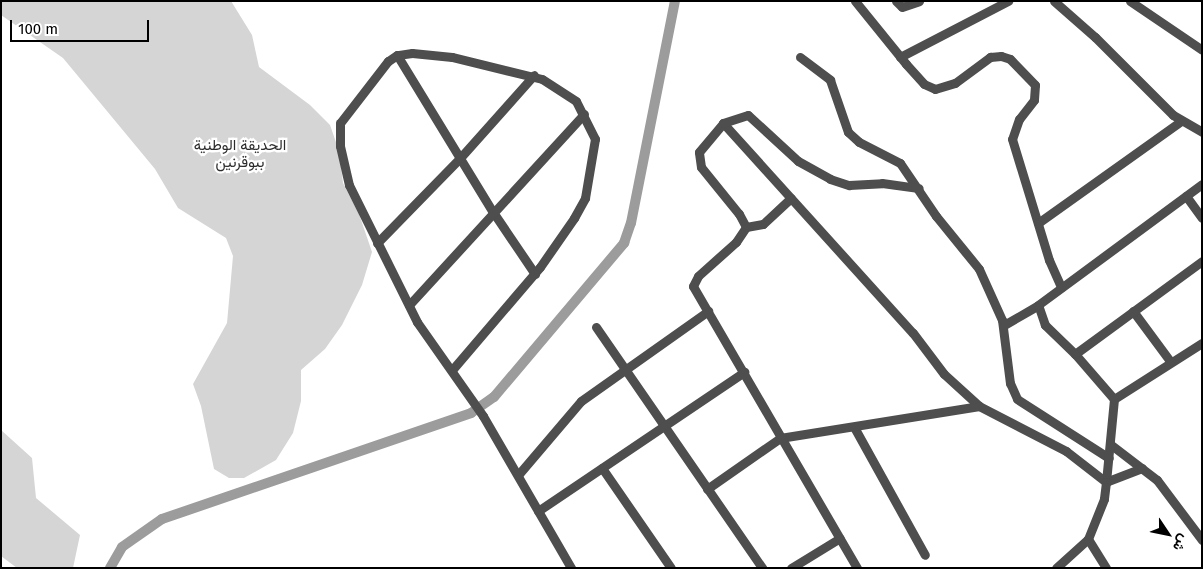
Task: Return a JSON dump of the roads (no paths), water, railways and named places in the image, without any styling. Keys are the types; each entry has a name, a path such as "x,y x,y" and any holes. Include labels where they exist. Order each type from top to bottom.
{"street":[{"path":"855,1 924,84 935,89 955,83 990,57 1001,56 1010,59 1035,85 1034,100 1019,120 1012,139 1038,223 1061,287"},
{"path":"896,1 902,7 920,1"},
{"path":"900,57 1008,1"},
{"path":"1054,1 1095,36 1181,122 1202,132"},
{"path":"1130,1 1202,50"},
{"path":"452,370 535,274 585,198 595,139 576,101 534,75 452,57 412,52 397,55 344,116 338,130 349,185 408,305 483,416 572,568"},
{"path":"397,55 493,212 535,274"},
{"path":"800,57 830,80 836,92 842,123 853,138 895,158 919,188 936,216 979,269 996,301 1004,325 1010,383 1017,399 1110,458"},
{"path":"376,243 460,158 534,75"},
{"path":"408,305 584,114"},
{"path":"746,227 699,159 703,144 723,122 750,116 798,161 841,184 882,183 919,188"},
{"path":"723,122 913,333 944,374 979,406 1066,450 1106,482"},
{"path":"1038,223 1181,122"},
{"path":"1004,325 1038,305 1202,184"},
{"path":"1186,196 1202,218"},
{"path":"791,198 763,224 746,227 736,242 693,282 780,438 857,568"},
{"path":"1075,354 1202,261"},
{"path":"1038,305 1045,325 1075,354 1114,399 1110,458 1104,499 1088,539 1056,568"},
{"path":"518,475 581,401 626,367 708,311"},
{"path":"1133,311 1170,361"},
{"path":"596,327 626,367 663,427 762,568"},
{"path":"1114,399 1170,361 1202,343"},
{"path":"538,511 744,372"},
{"path":"707,489 780,438 979,406"},
{"path":"854,427 924,555"},
{"path":"1110,444 1157,480 1201,538"},
{"path":"602,468 671,568"},
{"path":"1106,482 1142,468"},
{"path":"791,568 840,538"},
{"path":"1088,539 1106,568"}],"waterway":[{"path":"110,568 122,547 162,519 471,413 494,397 624,243 631,223 675,1"}],"park label":[{"name":"الحديقة الوطنية ببوقرنين","path":"240,154"}]}
